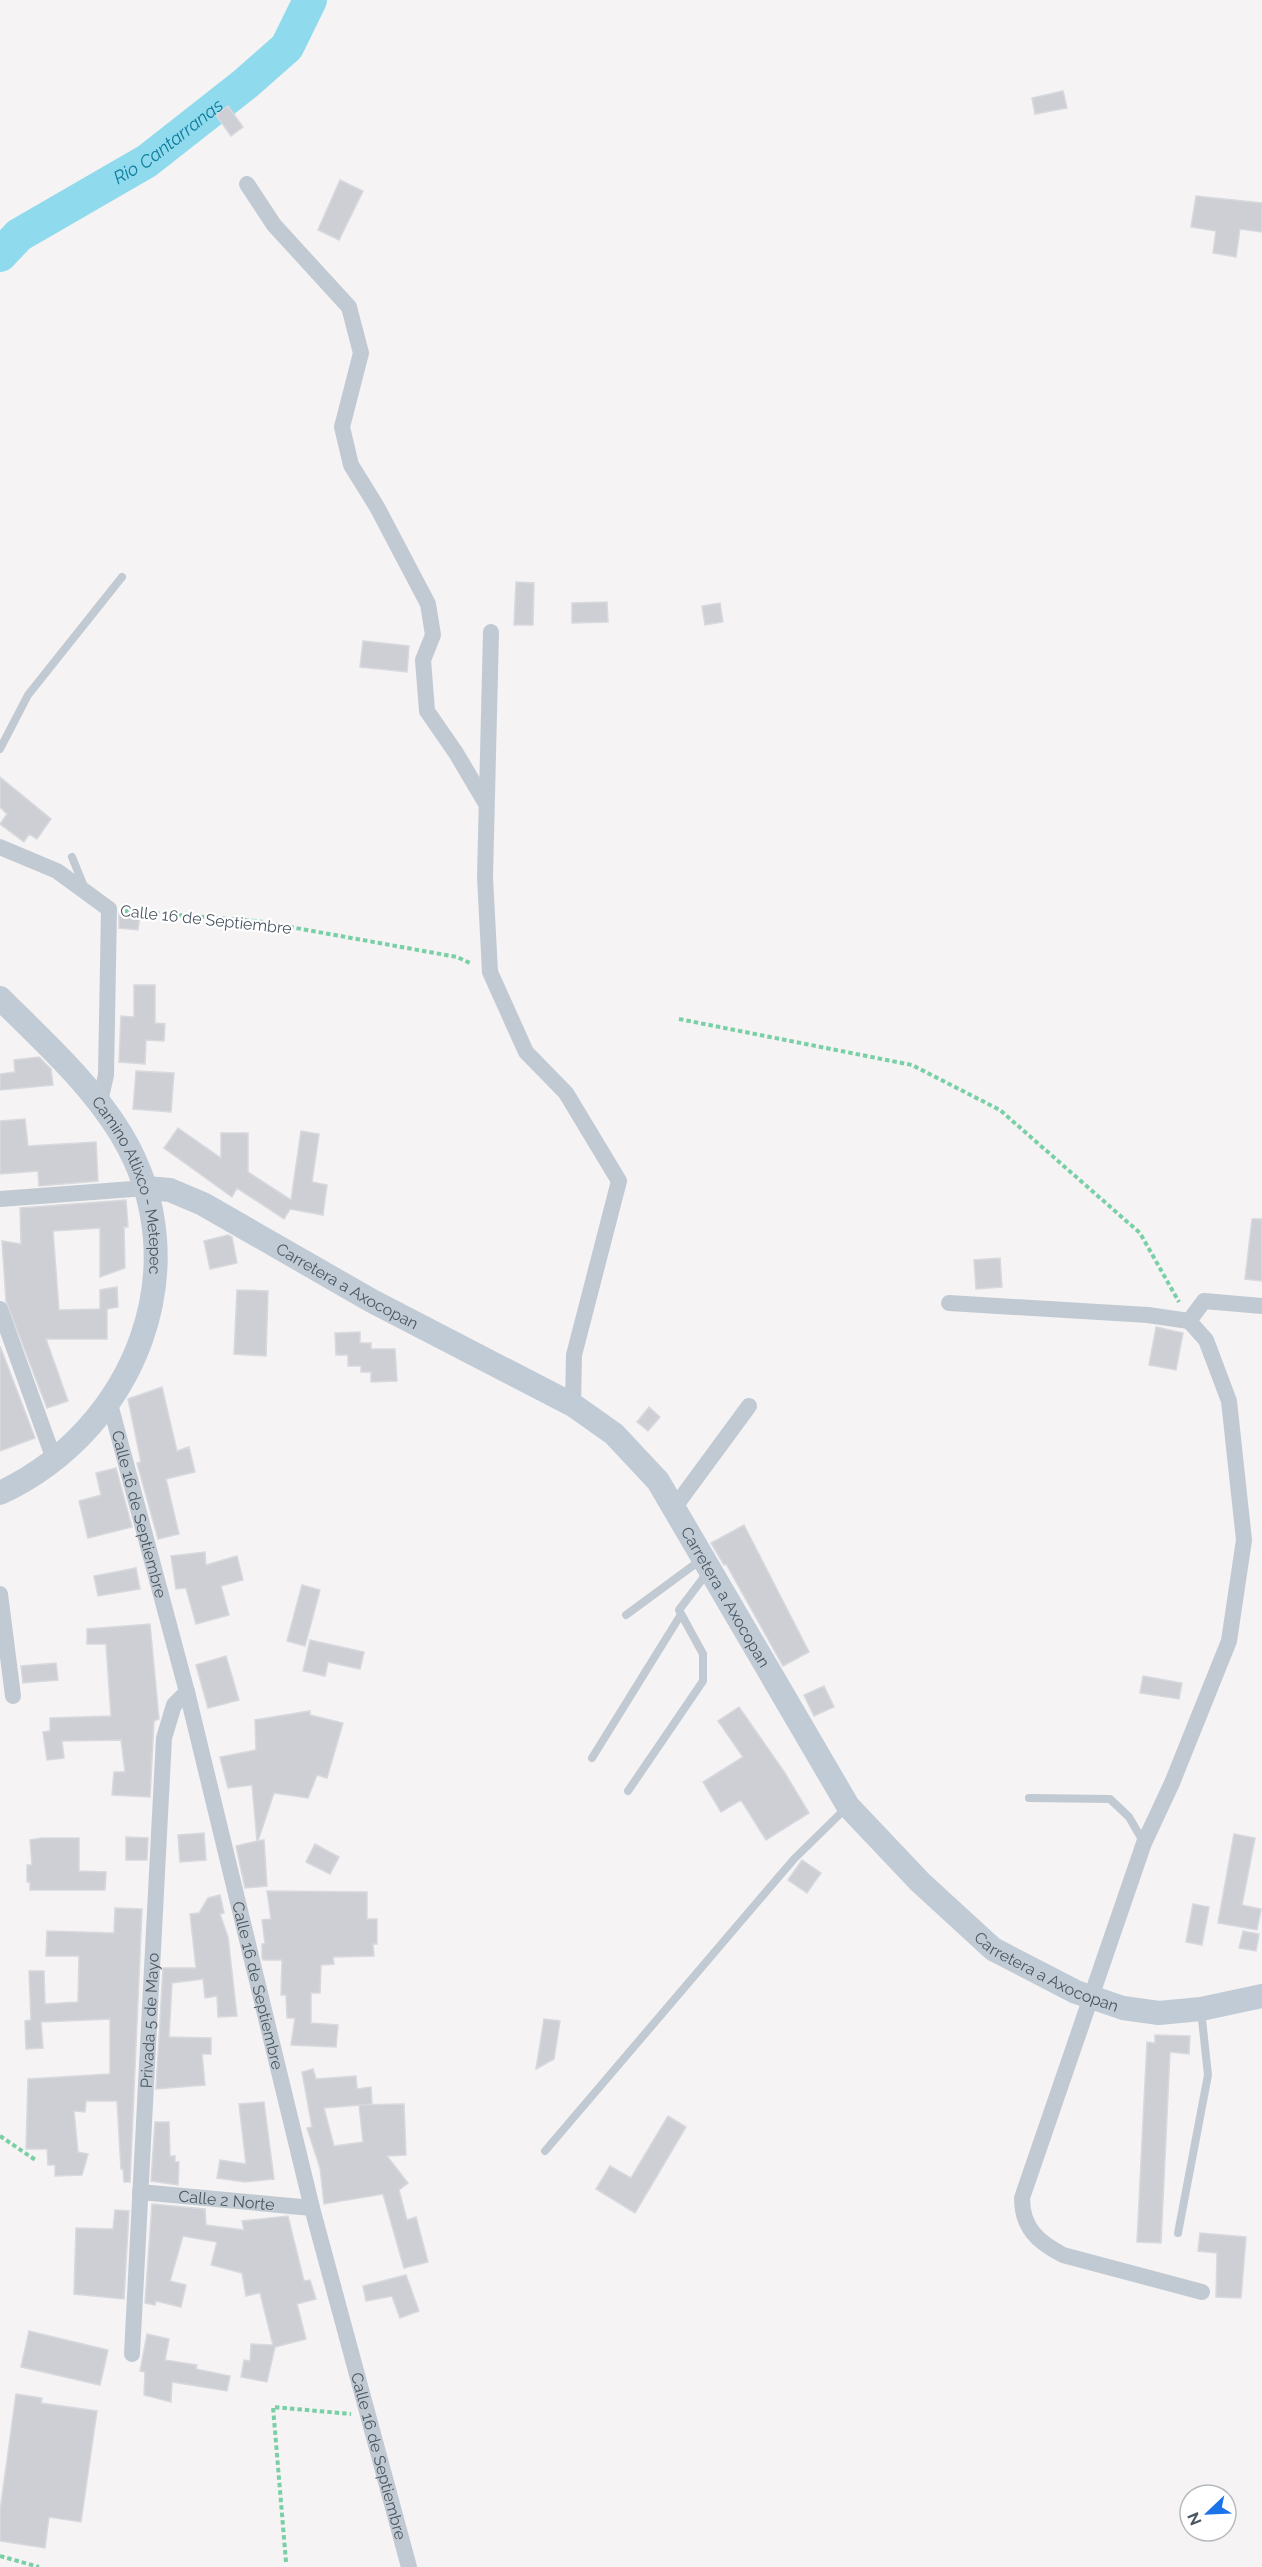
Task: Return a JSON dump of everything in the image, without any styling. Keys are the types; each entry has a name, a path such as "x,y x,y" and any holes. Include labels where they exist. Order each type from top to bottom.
{"main road":[{"name":"Camino Atlixco - Metepec","path":"0,999 100,1102 123,1136 146,1188 156,1232 154,1296 134,1358 110,1404 55,1462 0,1493"},
{"name":"Carretera a Axocopan","path":"146,1188 170,1190 203,1204 372,1301 573,1406 614,1434 658,1481 848,1806 920,1882 993,1949 1089,1997 1123,2008 1159,2013 1201,2009 1262,1996"}],"street":[{"path":"247,184 274,225 349,307 361,353 342,427 351,465 377,507 428,604 433,635 423,660 427,711 456,753 485,803"},
{"path":"491,632 485,803 485,877 490,972 526,1052 566,1093 619,1181 574,1355 573,1406"},
{"path":"0,847 57,871 103,905"},
{"name":"Calle 16 de Septiembre","path":"100,1102 106,1075 103,905"},
{"path":"0,1199 146,1188"},
{"path":"1190,1321 1204,1301 1262,1306"},
{"path":"949,1303 1148,1315 1190,1321 1206,1340 1229,1401 1244,1540 1229,1641 1172,1783 1144,1843 1089,1997 1022,2198 1026,2223 1033,2234 1045,2245 1063,2255 1202,2292"},
{"path":"0,1309 55,1462"},
{"name":"Calle 16 de Septiembre","path":"110,1404 188,1692 312,2208 409,2567"},
{"path":"674,1508 749,1406"},
{"path":"0,1594 13,1696"},
{"name":"Privada 5 de Mayo","path":"132,2354 164,1738 174,1705 188,1692"},
{"name":"Calle 2 Norte","path":"140,2192 312,2208"}],"lane":[{"path":"0,749 28,696 122,577"},
{"path":"72,857 80,880 103,905"},
{"path":"626,1615 706,1565"},
{"path":"592,1758 680,1616 681,1604 706,1565"},
{"path":"628,1791 703,1681 703,1654 680,1616"},
{"path":"1029,1798 1110,1799 1129,1817 1144,1843"},
{"path":"544,2151 794,1859 848,1806"},
{"path":"1178,2233 1208,2075 1201,2009"}],"path":[{"name":"Calle 16 de Septiembre","path":"103,905 257,921 457,957 490,972"},
{"path":"679,1019 912,1065 1000,1110 1140,1233 1190,1321"},
{"path":"0,2136 37,2161"},
{"path":"286,2562 273,2407 367,2416"},
{"path":"0,2556 39,2567"}],"building":[{"path":"1063,91 1067,108 1035,114 1032,98"},
{"path":"228,106 243,127 231,136 216,115"},
{"path":"340,180 363,191 339,240 318,230"},
{"path":"1196,196 1262,203 1262,232 1240,229 1236,257 1213,253 1216,231 1191,227"},
{"path":"516,582 534,583 533,625 514,625"},
{"path":"607,602 608,622 572,623 572,603"},
{"path":"720,603 723,622 705,625 702,606"},
{"path":"363,641 409,646 407,672 360,667"},
{"path":"0,777 51,819 37,839 29,834 24,842 0,824 7,814 0,807"},
{"path":"119,913 140,915 138,930 119,928"},
{"path":"134,985 155,985 155,1023 165,1024 164,1041 146,1040 145,1064 119,1062 121,1016 134,1017"},
{"path":"39,1057 51,1069 53,1085 0,1090 0,1074 15,1072 14,1060"},
{"path":"136,1071 174,1073 171,1112 133,1109"},
{"path":"25,1119 28,1146 96,1142 98,1181 39,1186 38,1171 0,1174 0,1121"},
{"path":"178,1128 221,1158 221,1133 248,1133 248,1172 291,1200 301,1131 319,1134 312,1182 327,1185 323,1215 290,1209 284,1219 237,1188 232,1197 164,1148"},
{"path":"126,1200 128,1227 124,1227 125,1268 100,1277 100,1228 53,1231 59,1310 100,1309 100,1290 117,1287 118,1307 107,1309 107,1339 46,1339 68,1401 47,1408 6,1301 2,1241 21,1244 20,1208"},
{"path":"1252,1219 1262,1219 1262,1281 1245,1279"},
{"path":"228,1235 232,1237 237,1263 210,1269 204,1241"},
{"path":"1000,1258 1002,1287 976,1289 974,1260"},
{"path":"237,1290 268,1291 266,1356 234,1354"},
{"path":"1156,1327 1183,1333 1176,1370 1149,1365"},
{"path":"360,1332 360,1343 371,1343 371,1349 395,1349 397,1381 371,1382 371,1372 361,1372 361,1366 348,1366 348,1355 336,1355 335,1333"},
{"path":"0,1346 35,1438 0,1451"},
{"path":"162,1387 177,1451 189,1447 195,1472 166,1479 179,1534 158,1539 137,1463 141,1462 128,1399"},
{"path":"649,1407 660,1417 648,1431 637,1422"},
{"path":"116,1468 132,1527 88,1538 79,1501 101,1495 96,1473"},
{"path":"744,1525 809,1652 783,1666 726,1564 724,1565 711,1543"},
{"path":"205,1552 206,1565 237,1556 243,1580 221,1586 229,1615 196,1624 186,1588 176,1589 171,1556"},
{"path":"136,1568 140,1589 98,1596 94,1576"},
{"path":"302,1585 320,1590 305,1646 287,1641"},
{"path":"150,1624 159,1719 154,1721 150,1797 112,1795 114,1772 125,1772 121,1740 62,1741 64,1758 47,1760 43,1732 50,1731 50,1718 111,1716 106,1644 87,1644 87,1629"},
{"path":"310,1640 364,1652 360,1669 328,1662 325,1676 303,1671"},
{"path":"226,1656 239,1700 208,1708 196,1665"},
{"path":"56,1663 58,1680 23,1683 21,1666"},
{"path":"1143,1676 1182,1683 1179,1699 1140,1693"},
{"path":"824,1686 834,1707 814,1716 804,1695"},
{"path":"739,1707 785,1773 809,1813 766,1840 741,1800 721,1812 703,1782 743,1757 718,1721"},
{"path":"310,1711 310,1715 343,1723 327,1778 317,1775 308,1798 274,1793 258,1841 264,1840 267,1886 245,1888 236,1846 257,1841 252,1785 228,1788 220,1757 256,1750 255,1720"},
{"path":"204,1833 206,1860 180,1862 178,1835"},
{"path":"1234,1834 1255,1838 1242,1905 1261,1909 1257,1930 1218,1923"},
{"path":"126,1837 148,1838 147,1860 126,1860"},
{"path":"79,1838 79,1871 106,1872 105,1890 30,1890 30,1882 27,1882 27,1865 32,1865 30,1840"},
{"path":"315,1844 339,1857 330,1874 306,1862"},
{"path":"802,1860 821,1873 807,1893 788,1880"},
{"path":"267,1891 367,1892 367,1919 377,1919 377,1944 373,1944 374,1956 333,1957 334,1964 321,1965 320,1993 311,1993 311,2023 338,2025 336,2047 291,2045 295,2018 287,2018 286,1995 281,1995 282,1960 263,1960 262,1958 262,1944 265,1944 262,1920 271,1919"},
{"path":"220,1895 224,1913 220,1914 228,1937 237,2016 218,2017 217,1996 205,1998 203,1979 172,1983 169,2037 211,2038 211,2054 202,2054 205,2085 156,2089 163,1968 196,1968 190,1914 199,1913 208,1898"},
{"path":"1193,1904 1209,1907 1202,1945 1186,1942"},
{"path":"115,1908 142,1909 130,2182 124,2182 123,2169 121,2169 117,2101 86,2101 85,2112 74,2111 78,2152 88,2154 82,2175 55,2176 55,2165 48,2165 47,2149 26,2149 28,2079 110,2074 110,2019 41,2022 43,2048 26,2049 25,2021 31,2020 29,1971 44,1971 45,2004 78,2002 79,1956 46,1956 47,1931 114,1933"},
{"path":"1243,1931 1259,1934 1256,1951 1239,1948"},
{"path":"544,2019 560,2021 554,2059 536,2069"},
{"path":"1155,2035 1190,2036 1189,2054 1170,2052 1161,2243 1137,2242 1147,2042 1155,2043"},
{"path":"313,2069 316,2079 356,2076 357,2089 371,2087 372,2104 360,2105 404,2104 406,2155 387,2156 408,2183 399,2190 407,2220 416,2217 428,2262 404,2268 383,2194 324,2204 320,2168 307,2128 312,2127 302,2072","holes":["359,2105 363,2142 334,2146 324,2108"]},
{"path":"264,2102 274,2179 245,2182 217,2178 220,2160 246,2164 239,2104"},
{"path":"668,2116 686,2127 635,2213 596,2189 610,2166 631,2178"},
{"path":"155,2122 169,2122 170,2156 175,2156 175,2162 179,2162 178,2185 151,2181"},
{"path":"152,2204 205,2209 206,2225 244,2230 242,2221 288,2216 304,2281 310,2280 316,2299 297,2304 306,2339 275,2347 267,2382 241,2377 244,2360 250,2361 251,2344 273,2345 260,2293 246,2296 242,2273 211,2265 217,2242 183,2236 170,2281 186,2285 181,2307 156,2301 155,2305 145,2303"},
{"path":"115,2210 129,2211 124,2299 74,2294 76,2228 113,2229"},
{"path":"1200,2233 1246,2237 1241,2298 1216,2297 1217,2253 1198,2251"},
{"path":"406,2275 419,2311 400,2318 392,2296 366,2301 363,2286"},
{"path":"29,2331 108,2350 100,2385 21,2367"},
{"path":"147,2334 169,2339 165,2360 197,2365 196,2369 230,2376 227,2391 172,2382 171,2402 144,2395 145,2372 140,2371"},
{"path":"16,2394 42,2398 41,2403 97,2411 81,2522 49,2517 45,2548 0,2541 0,2511"}],"waterway":[{"name":"Rio Cantarranas","path":"0,255 19,235 147,161 245,84 287,47 310,0"}]}
